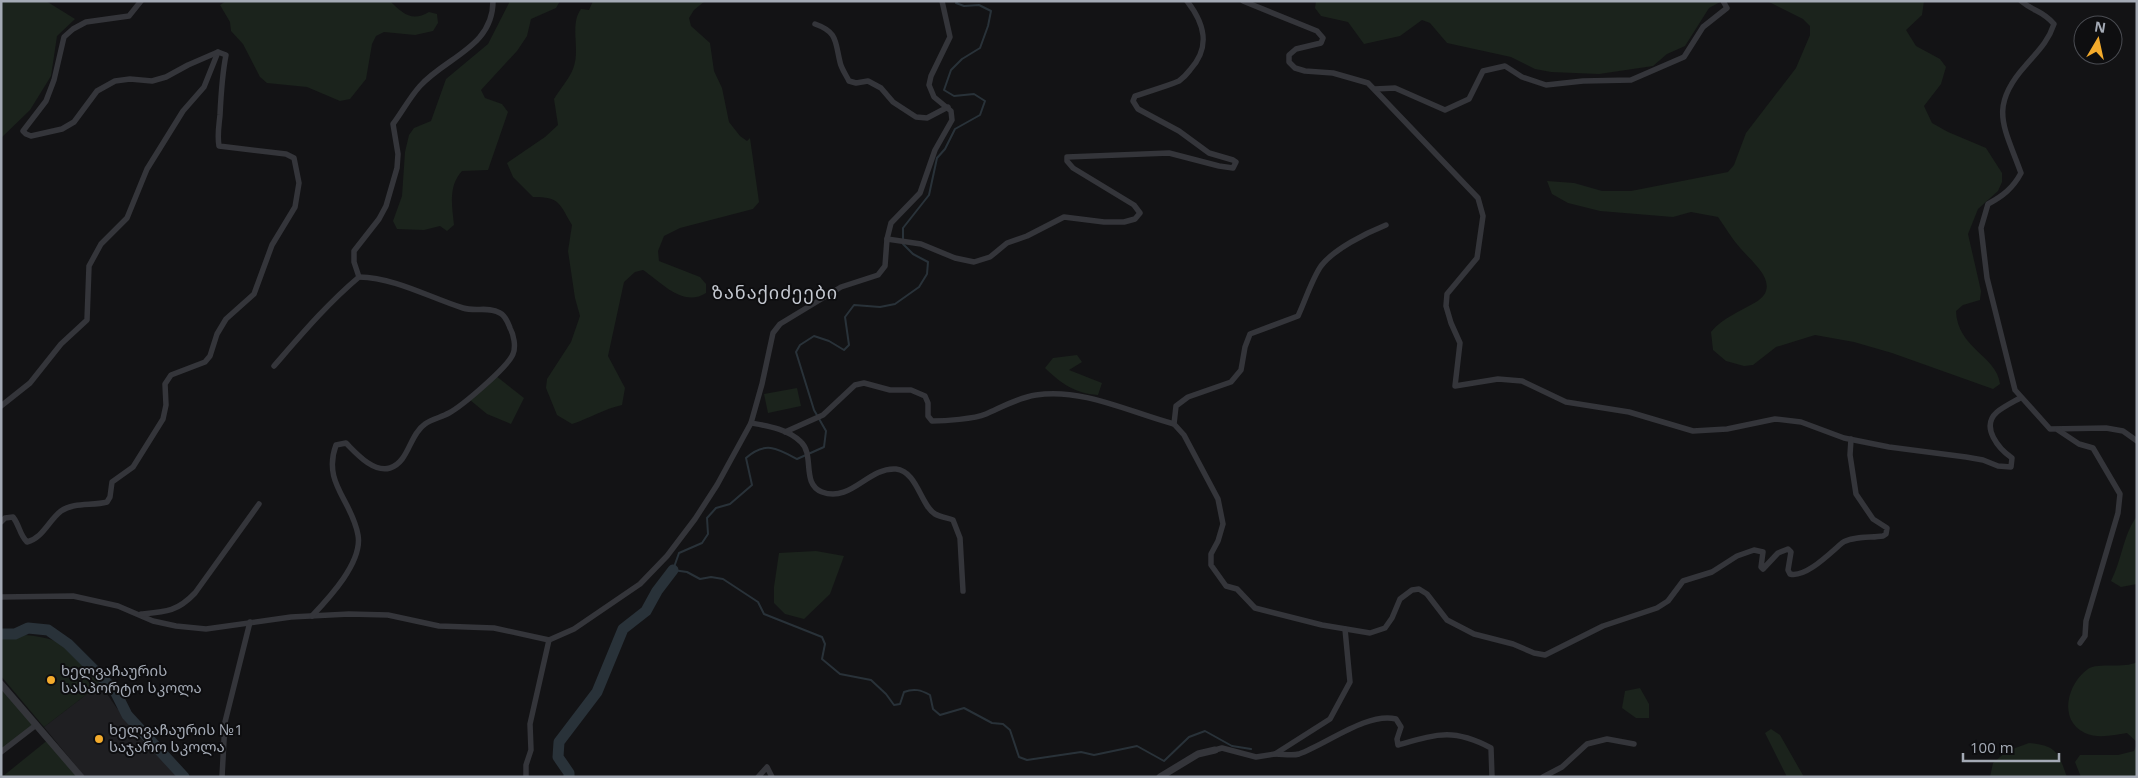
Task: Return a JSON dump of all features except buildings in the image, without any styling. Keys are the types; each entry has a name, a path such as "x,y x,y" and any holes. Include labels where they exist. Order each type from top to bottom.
{"street":[{"path":"1,522 5,518 13,517 17,523 20,535 27,542 34,540 61,511 75,505 96,505 106,502 110,497 112,482 132,467 163,419 166,405 165,384 171,375 205,362 210,356 217,334 226,319 254,294 272,245 295,207 299,184 294,158 286,154 219,146 217,132 220,116 220,92 226,55 218,52 188,65 166,78 152,81 130,79 115,81 96,91 74,122 62,129 31,136 23,131 46,101 54,80 64,37 72,29 86,22 129,16 141,1"},
{"path":"358,277 354,262 354,251 379,219 386,206 397,168 398,154 393,124 420,86 465,52 487,30 493,11 493,1"},
{"path":"1,597 73,596 118,606 141,614 153,621 176,626 206,628 250,622 349,614 388,615 439,626 494,628 549,640 574,629 640,584 667,556 717,484 751,423 773,333 786,320 841,287 878,275 885,266 886,240 891,223 920,193 935,150 952,120 952,111 934,97 929,85 931,76 950,37 942,1"},
{"path":"886,240 898,243 922,244 954,258 974,262 990,256 1008,243 1027,236 1064,217 1104,222 1124,222 1138,217 1140,214 1134,205 1072,168 1067,161 1067,157 1169,153 1233,168 1236,162 1209,153 1180,131 1138,109 1133,100 1135,96 1181,80 1200,59 1202,32 1197,14 1187,1"},
{"path":"1243,1 1317,31 1323,38 1322,43 1296,49 1289,55 1289,62 1294,68 1305,71 1332,72 1368,83 1478,198 1482,216 1478,258 1447,294 1446,306 1451,324 1460,343 1455,386 1498,379 1522,381 1566,402 1629,412 1693,431 1727,429 1775,419 1800,422 1851,439 1890,447 1966,456 1998,466 2011,467 2012,458 2002,452 1992,437 1990,426 1995,413 2020,398"},
{"path":"1375,89 1395,88 1445,110 1469,99 1483,71 1506,66 1522,78 1546,86 1583,81 1631,80 1684,57 1703,27 1726,8 1723,1"},
{"path":"2020,1 2030,8 2045,14 2054,24 2049,38 2015,77 2006,93 2002,119 2021,173 2014,186 1988,204 1981,228 1987,278 2015,390 2020,398 2050,429 2106,428 2123,431 2137,441"},
{"path":"815,24 828,28 834,38 838,46 840,64 849,81 856,83 868,81 881,88 893,102 916,117 926,118 948,107"},
{"path":"1,406 30,383 61,344 87,320 89,266 101,244 127,218 147,169 183,111 204,87 218,52"},
{"path":"1174,424 1176,406 1188,397 1231,382 1241,370 1245,347 1250,334 1298,316 1321,266 1346,245 1386,225"},
{"path":"274,366 311,322 358,277 377,277 427,293 465,309 492,308 504,314 514,335 513,354 502,369 450,413 425,424 416,432 400,462 389,468 380,468 365,462 346,443 336,445 331,468 335,482 350,511 359,536 355,556 339,588 312,616"},
{"path":"785,432 823,415 855,385 864,383 890,390 911,390 926,396 928,416 932,421 984,415 1010,402 1036,395 1089,397 1174,424 1184,435 1218,499 1223,524 1218,541 1211,554 1211,565 1226,586 1237,589 1255,608 1370,633 1385,628 1392,618 1400,598 1412,590 1419,589 1427,594 1447,620 1474,634 1545,655 1603,626 1657,608 1668,601 1683,581 1712,572 1737,556 1754,550 1763,552 1761,567 1764,569 1778,553 1788,549 1791,552 1788,570 1790,574 1801,574 1825,558 1842,543 1849,540 1884,536 1888,531 1884,525 1873,519 1856,494 1850,455 1851,439"},
{"path":"751,423 785,432 802,442 806,450 811,481 814,487 822,492 838,495 859,485 872,474 883,469 898,469 912,479 934,513 953,520 960,538 963,591"},
{"path":"2058,430 2079,444 2093,448 2120,494 2118,513 2086,621 2085,636 2080,643"},
{"path":"141,614 168,612 184,604 259,504"},
{"path":"222,777 225,722 250,622"},
{"path":"1275,754 1330,719 1340,703 1350,682 1345,629"},
{"path":"526,777 526,765 531,750 530,724 549,640"},
{"path":"1,684 81,777"},
{"path":"1160,777 1198,754 1222,748 1256,757 1275,754 1297,754 1361,724 1386,716 1396,719 1401,727 1397,739 1398,745 1447,733 1474,739 1491,748 1492,777"},
{"path":"1,752 36,725"},
{"path":"1543,777 1562,767 1587,744 1607,739 1634,744"},
{"path":"758,777 766,767 772,777"}],"shaded area":[{"path":"1,1 46,1 75,19 57,36 51,76 30,110 1,138"},
{"path":"226,1 390,1 399,10 408,15 418,16 429,12 437,14 438,23 433,31 415,35 384,32 376,36 372,44 366,79 350,99 340,101 307,87 267,83 260,77 243,44 231,31 230,22 220,5"},
{"path":"510,1 560,1 556,8 531,19 527,36 517,51 481,90 485,98 502,104 508,112 488,170 462,171 453,190 452,211 454,225 447,231 440,226 424,230 397,229 393,221 402,196 405,152 409,135 414,128 431,121 446,79 488,44"},
{"path":"593,1 705,1 694,10 689,18 691,26 710,43 714,71 722,88 729,122 740,136 747,141 750,138 759,202 753,209 680,228 664,236 658,251 659,261 700,277 706,284 706,293 697,297 681,295 665,287 643,270 635,272 624,282 608,356 625,388 622,405 572,424 557,415 546,388 547,379 571,342 580,316 575,298 568,251 572,225 561,206 554,200 533,197 513,177 507,163 545,137 558,125 554,99 573,69 575,62 575,30 578,15 581,9 589,10"},
{"path":"1316,1 1722,1 1709,8 1685,46 1667,54 1653,66 1599,74 1551,72 1535,69 1511,57 1447,43 1430,23 1422,20 1400,36 1364,44 1348,22 1321,16 1315,8"},
{"path":"1767,1 1924,1 1922,15 1906,30 1916,46 1940,59 1946,67 1941,84 1924,106 1932,123 1986,148 2002,173 2002,182 1998,191 1978,209 1968,234 1981,291 1980,300 1963,305 1956,311 1958,324 1963,334 1997,374 2000,384 1993,389 1892,353 1854,342 1815,335 1776,347 1753,365 1744,366 1726,361 1713,350 1711,332 1726,319 1756,302 1764,295 1767,288 1763,274 1738,245 1718,217 1691,212 1673,217 1600,211 1568,203 1552,194 1547,181 1574,183 1602,191 1631,191 1728,172 1734,165 1746,133 1796,68 1810,35 1810,26 1803,19"},
{"path":"1077,355 1082,362 1069,370 1102,383 1098,395 1069,387 1045,368 1053,358"},
{"path":"496,376 524,398 511,424 487,414 470,400"},
{"path":"797,388 801,406 768,413 764,394"},
{"path":"2137,516 2137,584 2121,587 2111,581 2132,523"},
{"path":"816,551 844,556 830,594 804,619 785,614 774,603 774,587 779,553"},
{"name":"ხელვაჩაურის სასპორტო სკოლა","path":"25,635 52,640 69,649 100,684 44,727 1,676 1,638"},
{"path":"2137,662 2137,742 2127,733 2095,736 2085,733 2077,727 2071,720 2068,702 2075,684 2081,676 2092,667 2125,665"},
{"path":"1,684 36,725 1,752"},
{"name":"ხელვაჩაურის №1 საჯარო სკოლა","path":"100,684 116,707 178,777 85,777 44,727"},
{"path":"1640,688 1649,704 1649,718 1636,718 1622,708 1625,691"},
{"path":"1771,729 1780,735 1804,777 1787,777 1765,733"},
{"path":"49,739 81,777 2,777"},
{"path":"2029,743 2051,748 2058,756 2067,777 1990,777 1993,763 2007,751"},
{"path":"2137,744 2137,777 2081,777 2075,762 2080,755 2118,755 2134,751"}],"waterway":[{"path":"958,1 956,3 964,6 979,5 991,11 980,48 962,59 951,70 944,90 954,96 974,94 985,101 980,115 955,129 945,149 937,158 929,195 903,228 903,244 913,254 928,262 927,274 919,287 895,304 880,307 854,305 845,317 849,345 844,350 829,341 814,336 800,345 796,352 814,410 826,431 824,447 797,459 771,448 759,449 746,458 752,485 730,504 716,508 707,518 708,534 702,543 679,553 673,570 687,572 700,579 711,577 723,579 758,602 764,614 822,637 825,644 822,659 840,674 871,680 886,694 894,705 900,704 904,692 917,690 930,695 933,709 940,715 964,708 992,723 1003,724 1010,730 1019,757 1027,760 1081,752 1094,755 1137,746 1164,761 1189,737 1205,731 1232,746 1251,749"},
{"path":"569,777 569,773 558,757 559,742 597,692 623,629 646,611 657,591 673,570"},
{"path":"1,634 15,634 28,628 48,630 68,644 115,691 127,715 184,777"}],"place":[{"name":"ხელვაჩაურის სასპორტო სკოლა","path":"51,680"},
{"name":"ხელვაჩაურის №1 საჯარო სკოლა","path":"99,739"}],"district":[{"name":"ზანაქიძეები","path":"775,293"}]}
